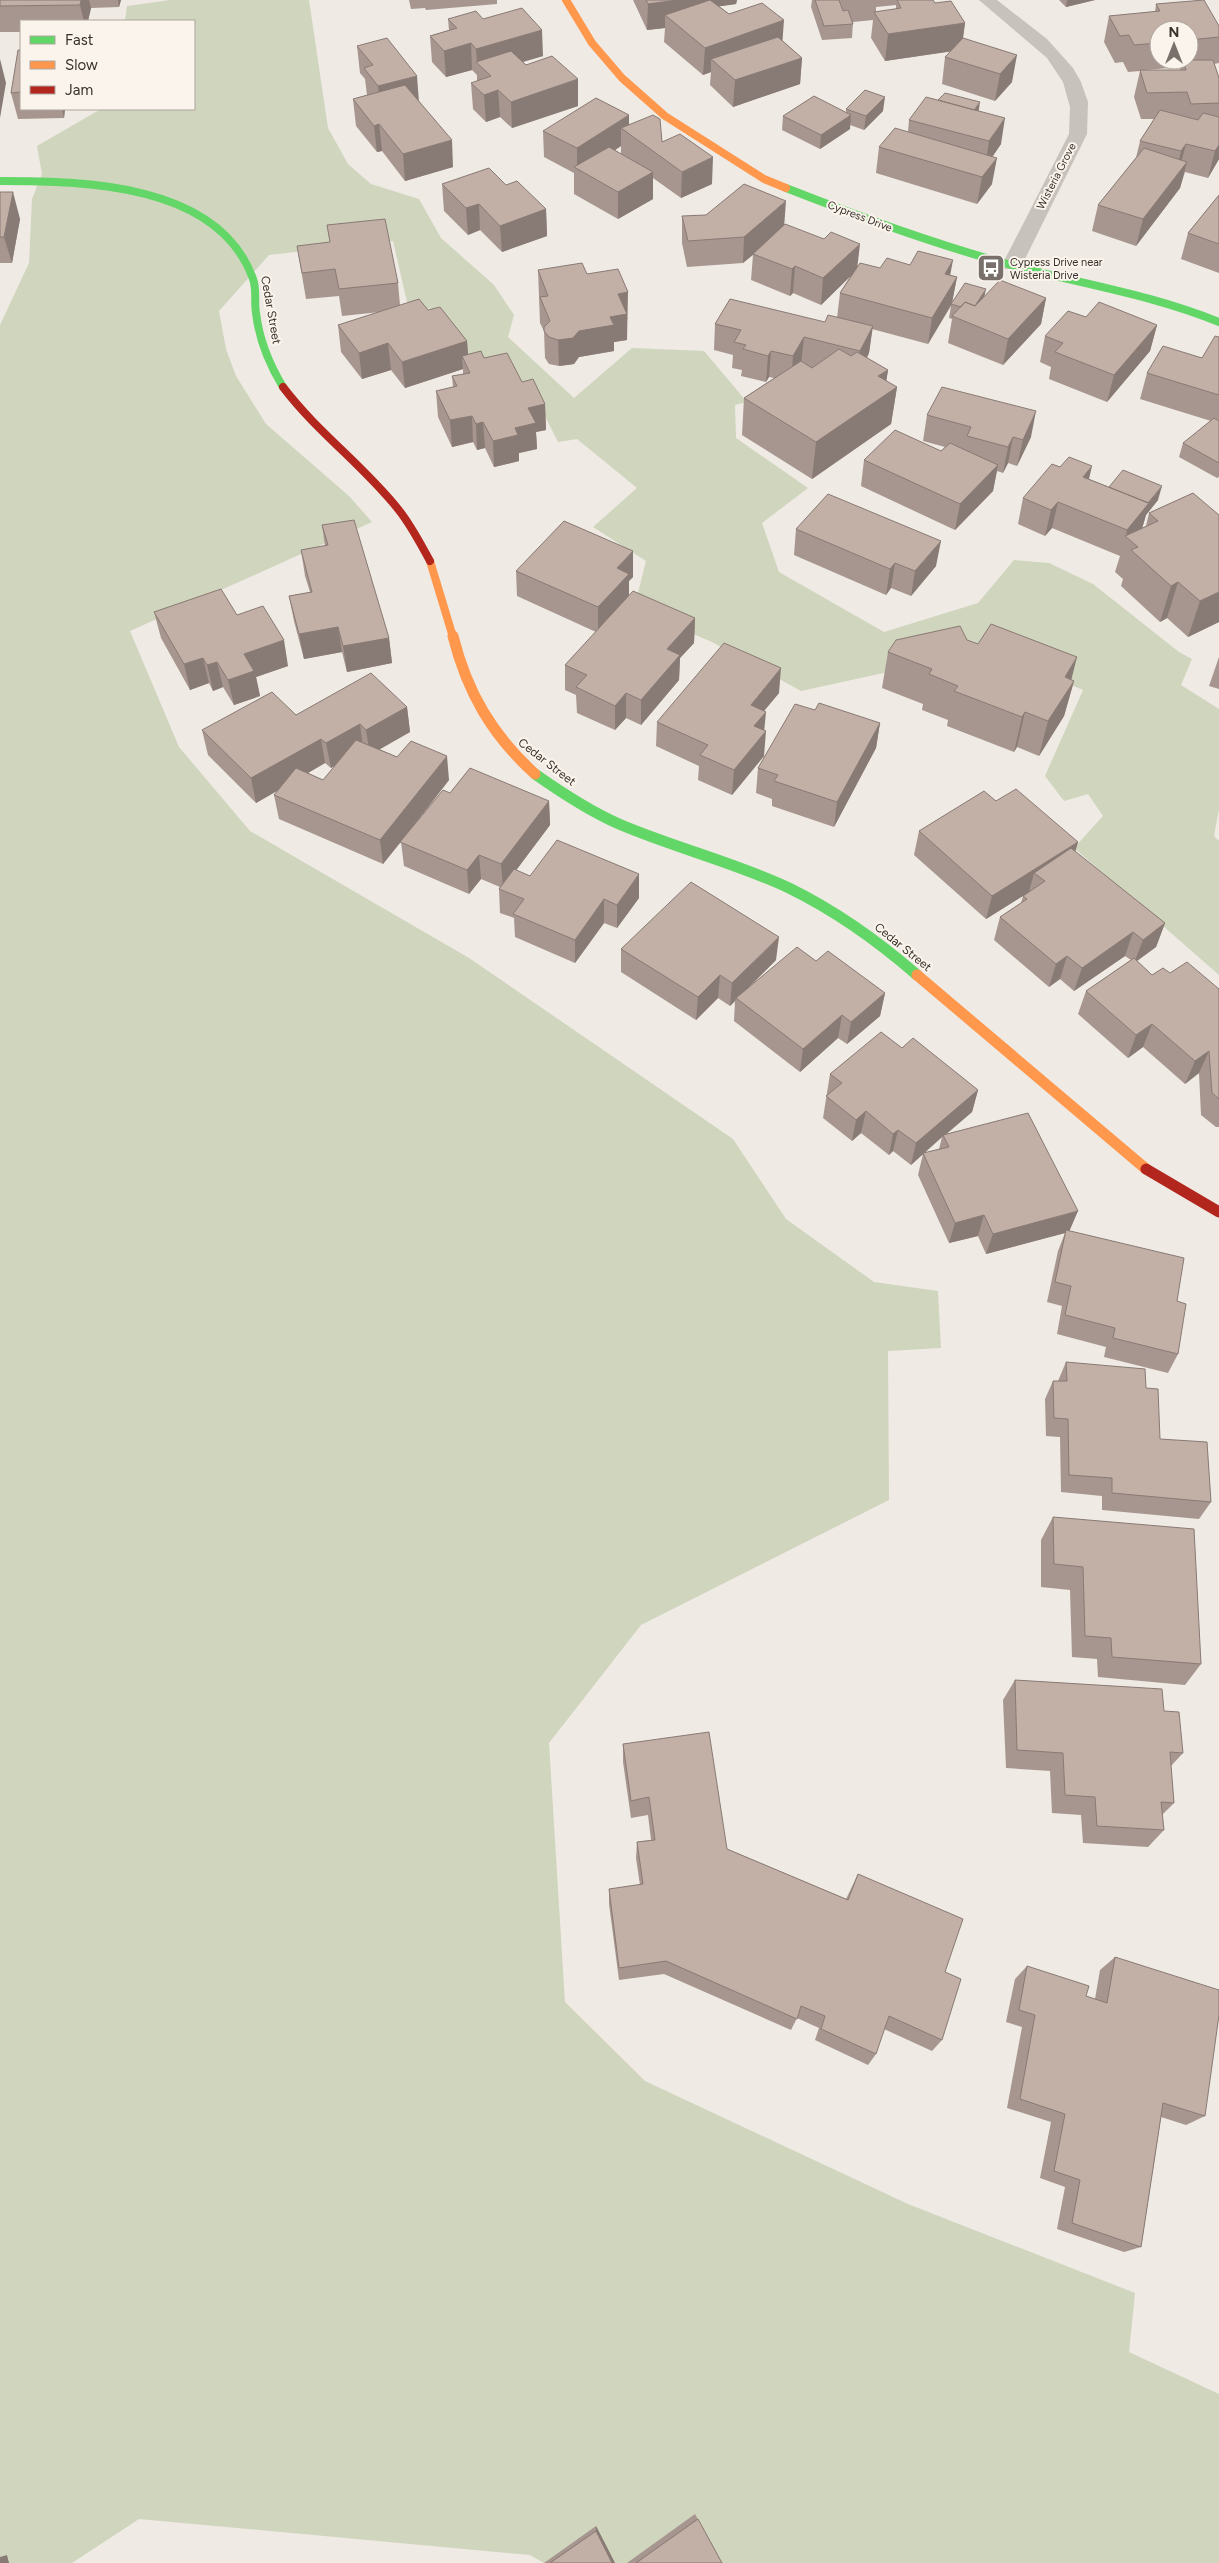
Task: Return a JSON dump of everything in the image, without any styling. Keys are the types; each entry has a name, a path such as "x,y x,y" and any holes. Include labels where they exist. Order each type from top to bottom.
{"street":[{"name":"Cypress Drive","path":"566,0 592,43 622,78 665,116 764,179 880,225 1012,265 1108,287 1184,308 1219,322"},
{"name":"Wisteria Grove","path":"987,0 1034,37 1062,64 1078,98 1080,112 1078,134 1012,265"},
{"name":"Cedar Street","path":"0,181 42,180 140,192 173,203 204,218 225,234 242,255 253,279 256,311 263,347 281,383 310,422 385,491 401,510 423,544 438,584 459,669 477,712 509,751 552,785 601,818 769,879 839,914 904,964 1047,1088 1164,1182 1219,1212"}],"green space":[{"path":"170,0 309,0 328,128 348,164 371,184 419,199 441,238 494,285 514,315 508,337 574,398 632,348 704,351 747,402 735,405 736,438 808,488 762,523 779,572 884,632 978,603 1014,560 1049,563 1093,584 1179,652 1192,659 1181,685 1219,709 1219,809 1214,836 1219,841 1219,975 1074,848 1103,816 1088,794 1064,801 1045,776 1083,690 989,650 801,691 712,642 634,609 646,561 593,527 637,488 577,439 558,442 538,402 477,370 430,308 410,315 393,241 269,255 219,311 226,349 236,376 266,424 349,496 372,522 130,631 179,747 250,831 469,958 733,1139 786,1219 874,1282 938,1291 941,1348 888,1351 889,1500 641,1625 549,1743 565,2002 645,2081 908,2204 1135,2293 1129,2352 1219,2394 1219,2563 544,2563 530,2555 139,2519 72,2563 0,2563 0,325 29,263 32,199 42,174 37,146 99,110 195,110 195,20 125,20 127,6"}],"building":[{"path":"0,0 81,0 80,5 0,6"},
{"path":"646,0 677,0 648,4"},
{"path":"710,0 729,14 762,3 784,20 705,48 665,15"},
{"path":"815,0 839,0 843,11 848,10 853,24 824,26"},
{"path":"897,0 933,0 935,3 951,1 965,23 888,34 874,12 901,8"},
{"path":"1204,0 1219,26 1219,37 1199,39 1199,20 1149,20 1149,44 1134,45 1129,35 1120,36 1109,16 1160,11 1156,4"},
{"path":"522,8 542,30 476,49 471,43 444,51 430,36 457,28 448,19 476,11 483,19"},
{"path":"778,37 802,58 735,80 711,59"},
{"path":"387,38 417,76 378,86 364,68 373,65 357,46"},
{"path":"963,38 1017,55 1000,74 945,57"},
{"path":"18,50 20,50 20,92 11,93"},
{"path":"511,51 526,65 552,56 578,79 511,102 498,90 484,95 471,83 491,76 476,62"},
{"path":"1199,60 1213,60 1219,78 1219,103 1191,104 1187,92 1147,93 1140,70 1199,70"},
{"path":"405,85 452,140 403,154 379,124 374,126 353,99"},
{"path":"865,90 885,97 866,116 846,109"},
{"path":"945,93 980,102 974,110 938,100"},
{"path":"814,96 851,115 821,135 783,116"},
{"path":"926,97 1005,118 989,141 909,120"},
{"path":"596,98 629,115 577,148 543,131"},
{"path":"1160,110 1198,120 1203,113 1219,117 1219,145 1215,151 1186,144 1181,151 1140,141"},
{"path":"653,115 660,119 662,142 680,134 713,157 682,172 621,128"},
{"path":"895,128 997,158 982,177 879,147"},
{"path":"609,147 653,172 618,192 574,167"},
{"path":"1144,148 1187,162 1143,219 1098,205"},
{"path":"489,168 506,185 517,181 546,209 500,226 479,204 466,208 442,184"},
{"path":"744,184 786,201 744,237 688,241 682,216 706,215"},
{"path":"0,192 13,192 4,237 0,237"},
{"path":"1219,195 1219,244 1188,233"},
{"path":"385,219 398,283 339,289 335,269 302,273 297,246 330,242 327,225"},
{"path":"785,224 824,239 831,232 860,244 823,278 795,266 792,269 753,254"},
{"path":"918,251 953,260 945,274 957,277 932,318 840,293 860,263 880,268 887,258 910,265"},
{"path":"582,263 587,274 618,269 628,292 618,294 627,314 610,317 614,325 579,331 573,338 558,340 549,337 544,331 544,327 550,321 540,297 548,296 538,270"},
{"path":"1000,280 1046,298 1008,339 952,316 965,302 975,306"},
{"path":"965,283 986,289 975,306 965,302 961,307 951,304"},
{"path":"419,299 428,310 440,307 467,341 402,362 388,343 359,353 338,325"},
{"path":"730,299 825,322 828,315 873,326 860,351 804,337 793,356 771,351 768,356 743,349 746,345 734,342 741,330 715,324"},
{"path":"1099,302 1157,325 1114,375 1055,352 1063,343 1045,336 1068,311 1086,317"},
{"path":"1215,336 1219,337 1219,395 1147,373 1163,346 1202,358"},
{"path":"839,349 851,356 857,352 888,370 878,376 897,387 816,442 744,398 801,361 812,368"},
{"path":"481,351 484,358 507,353 522,382 533,379 545,404 528,408 536,423 515,428 518,435 493,441 483,422 476,424 472,416 450,420 436,391 457,386 452,376 470,373 462,356"},
{"path":"942,387 1036,411 1023,440 1013,437 1008,447 967,436 971,427 927,415"},
{"path":"1214,418 1219,421 1219,463 1183,443"},
{"path":"895,430 941,451 950,443 998,465 960,504 864,460"},
{"path":"1069,457 1092,466 1083,477 1149,503 1127,530 1058,502 1051,510 1023,498 1052,464 1060,467"},
{"path":"1123,470 1162,486 1148,503 1109,487"},
{"path":"1193,493 1219,515 1219,592 1200,601 1178,582 1171,586 1131,550 1138,547 1125,536 1158,521 1149,513"},
{"path":"828,494 941,541 915,571 895,563 890,569 796,529"},
{"path":"354,520 389,638 343,646 338,627 299,634 289,596 312,592 301,550 328,545 322,525"},
{"path":"564,521 633,551 617,568 629,574 598,607 516,571"},
{"path":"221,589 237,615 263,606 284,640 244,654 254,671 228,680 217,662 207,665 203,658 184,664 154,612"},
{"path":"633,591 695,618 667,649 680,655 641,700 626,693 615,706 576,687 587,675 565,665"},
{"path":"991,624 1077,657 1065,677 1074,681 1048,721 1025,712 1022,717 954,691 958,686 929,674 932,669 888,652 896,640 960,626 967,640 978,644"},
{"path":"724,643 781,668 751,705 766,712 754,726 766,731 734,770 700,755 708,745 657,722"},
{"path":"371,673 407,707 366,730 360,724 326,743 321,739 251,778 202,730 272,692 296,715"},
{"path":"819,703 880,723 837,802 774,781 778,775 758,768 795,704 815,710"},
{"path":"356,740 397,757 411,741 447,756 380,840 274,795 296,768 323,780"},
{"path":"470,768 549,801 501,864 479,855 467,870 400,842 443,790 450,793"},
{"path":"1016,789 1078,842 992,896 919,831 984,791 996,801"},
{"path":"557,840 639,874 617,905 604,899 575,940 513,914 524,899 499,889 514,869 530,876"},
{"path":"1071,848 1165,923 1143,940 1133,932 1082,968 1067,956 1056,964 1000,917 1027,899 1023,896 1045,881 1034,873"},
{"path":"691,882 779,937 732,983 720,975 698,997 621,949"},
{"path":"797,947 816,961 828,951 885,993 851,1022 842,1015 803,1049 736,998"},
{"path":"1134,958 1152,975 1163,968 1170,973 1187,962 1219,989 1219,1099 1212,1093 1209,1051 1195,1061 1152,1024 1136,1035 1086,991"},
{"path":"881,1032 902,1048 913,1038 978,1090 916,1143 898,1130 893,1134 866,1111 856,1120 826,1096 842,1083 830,1074"},
{"path":"1028,1113 1078,1211 993,1234 984,1215 955,1223 923,1153 949,1147 943,1135"},
{"path":"1066,1230 1184,1258 1177,1301 1186,1304 1178,1354 1113,1338 1115,1328 1065,1315 1071,1286 1055,1282"},
{"path":"1066,1362 1145,1369 1146,1388 1158,1389 1160,1439 1207,1442 1211,1502 1112,1493 1112,1478 1069,1475 1068,1419 1054,1418 1053,1381 1067,1381"},
{"path":"1053,1517 1194,1529 1201,1664 1112,1657 1111,1638 1085,1636 1083,1567 1054,1564"},
{"path":"1015,1680 1162,1689 1164,1711 1179,1712 1183,1753 1170,1752 1174,1803 1161,1802 1164,1830 1097,1826 1095,1797 1065,1795 1063,1753 1017,1750"},
{"path":"709,1732 727,1849 848,1900 858,1874 963,1919 945,1972 961,1979 942,2040 889,2016 876,2054 821,2029 825,2016 801,2006 797,2019 666,1961 619,1968 609,1889 643,1884 637,1842 655,1840 649,1797 631,1801 623,1744"},
{"path":"1115,1957 1219,1990 1219,2015 1205,2116 1163,2103 1141,2247 1072,2223 1080,2180 1054,2171 1065,2114 1020,2099 1035,2015 1019,2010 1027,1966 1089,1986 1086,1996 1107,2003"},
{"path":"698,2519 722,2563 636,2563"},
{"path":"596,2531 612,2563 550,2563"}],"traffic: fast":[{"path":"0,181 71,182 108,186 145,194 180,205 210,223 235,247 253,278 256,319 261,339 268,359 283,387"},
{"path":"786,188 880,225 1012,265 1098,284 1184,308 1219,322"},
{"path":"535,774 562,794 618,824 768,879 809,898 847,920 883,946 917,975"}],"traffic: slow":[{"path":"566,0 592,43 622,78 665,116 764,179 786,188"},
{"path":"430,561 461,668 476,702 495,733 520,761 535,774"},
{"path":"917,975 1146,1169"}],"traffic: jam":[{"path":"283,387 320,431 399,510 430,561"},
{"path":"1146,1169 1180,1191 1219,1212"}],"place":[{"name":"Cypress Drive near Wisteria Drive","path":"991,268"}]}
